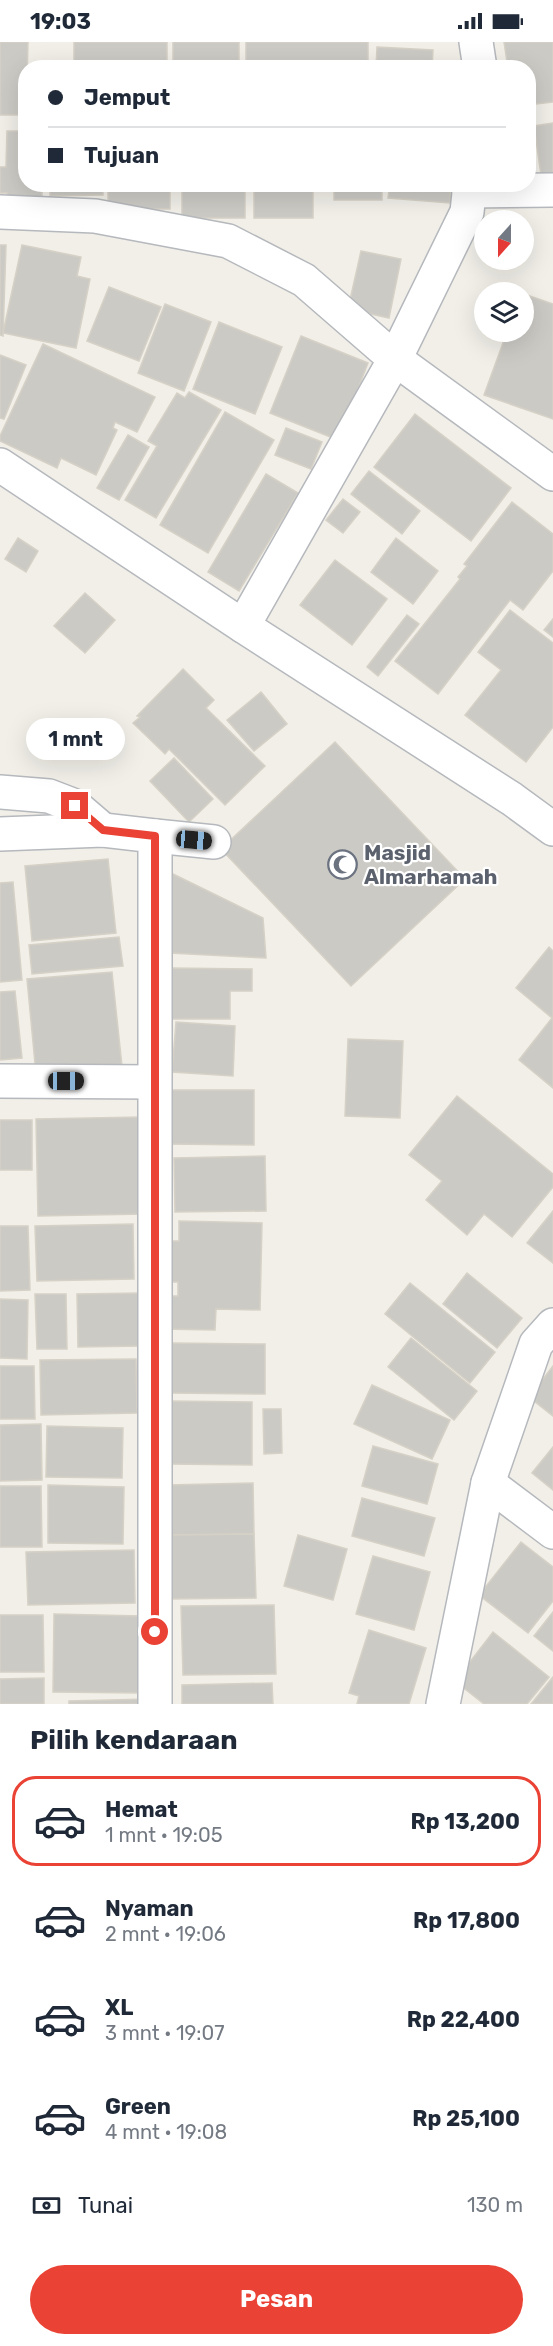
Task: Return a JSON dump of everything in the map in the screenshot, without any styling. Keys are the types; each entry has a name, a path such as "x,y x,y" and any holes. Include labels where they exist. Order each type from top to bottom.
{"street":[{"path":"476,42 479,60"},
{"path":"536,190 553,190"},
{"path":"243,626 395,359 466,212 469,192"},
{"path":"0,212 95,216 228,241 304,280 395,359 553,474"},
{"path":"0,465 243,626 512,799 553,829"},
{"path":"0,792 49,796 75,806 103,830"},
{"path":"0,834 103,830 214,842"},
{"path":"155,836 155,1704"},
{"path":"0,1081 154,1082"},
{"path":"449,1700 488,1483 537,1344 553,1325"},
{"path":"488,1483 553,1532"}],"building":[{"path":"0,42 28,42 28,60 18,60 18,115 0,115"},
{"path":"74,42 167,42 167,60 74,60"},
{"path":"173,42 239,42 239,60 173,60"},
{"path":"246,42 368,42 368,60 246,60"},
{"path":"504,42 553,42 553,102 536,104 536,60 507,60"},
{"path":"377,47 433,50 432,60 376,60"},
{"path":"553,123 553,187 543,189 536,140 536,126"},
{"path":"7,131 18,131 18,192 42,192 42,199 7,199 7,193 0,193 0,167 6,167"},
{"path":"50,192 103,192 103,195 50,196"},
{"path":"108,192 170,192 170,209 108,209"},
{"path":"182,192 245,192 245,218 182,218"},
{"path":"254,192 313,192 313,218 254,218"},
{"path":"334,192 382,192 382,200 334,200"},
{"path":"389,192 451,192 450,203 388,198"},
{"path":"0,245 6,245 3,336 0,335"},
{"path":"22,245 81,257 77,276 90,279 76,348 3,333"},
{"path":"361,251 401,259 389,318 348,309"},
{"path":"109,287 161,307 139,361 87,341"},
{"path":"534,297 553,304 553,419 484,395 503,342 534,342"},
{"path":"165,304 211,322 184,391 138,373"},
{"path":"219,322 282,347 255,414 193,389"},
{"path":"301,336 368,363 338,440 270,413"},
{"path":"43,344 155,397 137,432 115,422 113,428 117,430 96,475 61,458 57,468 0,441 0,436"},
{"path":"0,355 26,365 4,419 0,418"},
{"path":"189,392 221,410 156,518 125,500 157,446 148,441 177,393 185,398"},
{"path":"225,412 274,440 208,553 160,525"},
{"path":"415,414 511,488 471,541 374,467"},
{"path":"286,428 322,442 311,469 275,455"},
{"path":"128,435 149,447 119,500 97,488"},
{"path":"369,471 420,511 402,534 351,494"},
{"path":"266,474 298,493 239,591 208,572"},
{"path":"343,499 360,512 343,533 326,520"},
{"path":"512,502 553,534 553,571 523,610 510,600 438,694 395,661 460,579 458,577 467,566 464,564"},
{"path":"18,538 38,551 26,572 5,559"},
{"path":"396,538 438,571 413,604 371,572"},
{"path":"335,560 387,599 352,645 300,605"},
{"path":"85,593 115,620 85,653 54,626"},
{"path":"510,610 553,643 553,727 526,762 465,715 501,670 478,652"},
{"path":"407,615 419,624 378,676 367,667"},
{"path":"553,619 553,637 544,630"},
{"path":"183,669 214,700 206,708 265,766 225,805 169,749 165,754 133,723 140,717 137,716"},
{"path":"261,692 287,724 254,751 227,720"},
{"name":"Masjid Almarhamah","path":"335,742 465,879 351,986 221,849"},
{"path":"174,758 213,799 189,822 150,781"},
{"path":"108,859 116,933 32,941 25,866"},
{"path":"171,873 263,918 266,958 170,953"},
{"path":"13,882 22,980 0,982 0,883"},
{"path":"119,937 123,966 32,974 29,945"},
{"path":"549,947 553,951 553,1088 519,1060 552,1018 516,988"},
{"path":"170,968 252,969 252,991 230,991 230,1019 170,1019"},
{"path":"112,972 122,1066 36,1074 27,979"},
{"path":"15,991 22,1058 0,1060 0,992"},
{"path":"176,1022 235,1026 233,1076 172,1072"},
{"path":"348,1039 403,1041 400,1118 345,1116"},
{"path":"166,1090 254,1090 254,1145 166,1144"},
{"path":"457,1096 553,1174 553,1187 512,1237 484,1214 467,1235 426,1200 442,1181 409,1155"},
{"path":"142,1117 144,1214 38,1216 36,1119"},
{"path":"0,1120 32,1120 32,1170 0,1170"},
{"path":"265,1156 266,1211 175,1212 174,1158"},
{"path":"553,1211 553,1263 527,1243"},
{"path":"179,1221 262,1223 260,1310 216,1309 215,1330 161,1329 162,1296 178,1296 178,1282 162,1282 164,1241 179,1241"},
{"path":"133,1224 134,1279 37,1281 35,1226"},
{"path":"0,1226 28,1226 30,1290 0,1291"},
{"path":"467,1273 522,1318 497,1348 443,1304"},
{"path":"410,1283 495,1352 470,1383 385,1314"},
{"path":"141,1293 142,1346 78,1347 77,1294"},
{"path":"35,1294 66,1294 67,1349 37,1349"},
{"path":"0,1299 28,1300 27,1359 0,1358"},
{"path":"411,1338 477,1391 454,1420 388,1367"},
{"path":"172,1343 265,1344 265,1394 171,1393"},
{"path":"136,1359 137,1413 41,1415 40,1360"},
{"path":"0,1366 34,1366 35,1419 0,1419"},
{"path":"553,1366 553,1416 529,1397"},
{"path":"372,1385 450,1420 432,1459 354,1424"},
{"path":"169,1401 252,1402 252,1465 169,1464"},
{"path":"263,1409 281,1409 282,1453 264,1454"},
{"path":"41,1424 42,1480 0,1481 0,1425"},
{"path":"47,1426 123,1428 122,1478 46,1477"},
{"path":"373,1446 438,1464 427,1504 362,1486"},
{"path":"553,1447 553,1490 532,1473"},
{"path":"253,1483 254,1534 169,1535 168,1485"},
{"path":"48,1485 124,1487 123,1544 48,1543"},
{"path":"0,1486 41,1486 42,1547 0,1547"},
{"path":"362,1498 435,1518 424,1556 352,1536"},
{"path":"254,1534 256,1598 171,1599 169,1535"},
{"path":"298,1535 347,1549 333,1600 284,1586"},
{"path":"521,1542 553,1567 553,1601 528,1633 479,1595"},
{"path":"134,1550 135,1603 28,1605 26,1552"},
{"path":"373,1556 430,1572 414,1630 356,1614"},
{"path":"274,1605 276,1674 183,1675 181,1606"},
{"path":"553,1612 553,1651 534,1636"},
{"path":"54,1614 141,1616 139,1693 53,1692"},
{"path":"0,1615 43,1615 44,1672 0,1672"},
{"path":"369,1630 426,1648 409,1704 357,1704 359,1696 349,1693"},
{"path":"493,1632 549,1677 527,1704 484,1704 455,1681"},
{"path":"553,1677 553,1704 531,1704"},
{"path":"44,1678 44,1704 0,1704 0,1679"},
{"path":"272,1683 273,1704 182,1704 182,1685"},
{"path":"148,1699 148,1704 69,1704 69,1701"}],"place":[{"name":"Masjid Almarhamah","path":"343,864"}],"route":[{"path":"75,806 103,830 155,836 155,1632"}]}
